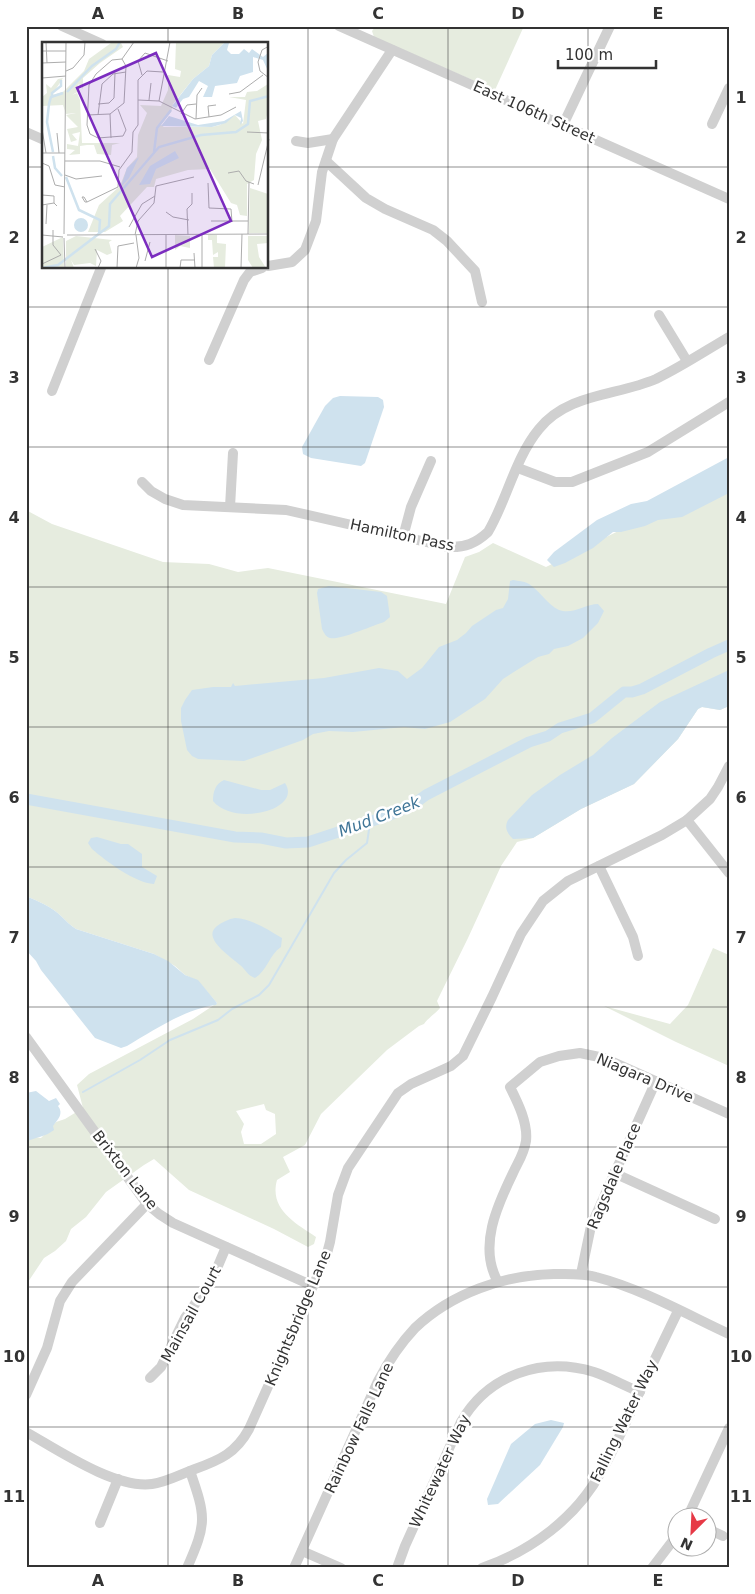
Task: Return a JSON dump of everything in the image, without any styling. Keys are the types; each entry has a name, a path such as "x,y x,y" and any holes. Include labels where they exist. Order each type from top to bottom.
{"street":[{"path":"62,26 98,42"},
{"name":"East 106th Street","path":"339,26 729,198"},
{"path":"563,125 610,26"},
{"path":"269,266 292,262 305,250 316,221 319,187 333,139 392,50"},
{"path":"712,124 729,88"},
{"path":"26,132 42,139"},
{"path":"296,141 308,143 333,139"},
{"path":"326,161 366,198 440,235 463,256 475,271 482,302"},
{"path":"52,391 101,269"},
{"path":"209,360 244,280 250,272 259,269"},
{"path":"659,315 687,361"},
{"name":"Hamilton Pass","path":"142,482 151,491 173,502 192,507 286,510 454,547 472,544 488,532 531,440 539,429 558,412 572,404 655,379 729,337"},
{"path":"518,468 555,482 572,482 648,452 729,402"},
{"path":"230,507 233,453"},
{"path":"403,537 411,507 430,461"},
{"name":"Knightsbridge Lane","path":"26,1432 68,1457 118,1480 152,1484 226,1456 242,1442 327,1253 338,1196 348,1168 398,1093 411,1084 451,1066 463,1056 521,934 534,912 552,893 568,881 662,835 687,820 710,799 729,766"},
{"path":"687,820 729,873"},
{"path":"599,866 633,937 638,956"},
{"name":"Brixton Lane","path":"26,1037 147,1204 173,1223 313,1286"},
{"name":"Niagara Drive","path":"498,1282 492,1271 489,1257 491,1226 513,1172 522,1156 526,1141 526,1126 510,1087 540,1062 559,1056 580,1053 604,1058 729,1114"},
{"name":"Ragsdale Place","path":"581,1274 591,1226 656,1081"},
{"path":"614,1173 715,1219"},
{"path":"26,1396 47,1348 60,1301 72,1282 147,1204"},
{"name":"Mainsail Court","path":"150,1378 162,1368 185,1318 212,1280 226,1247"},
{"name":"Rainbow Falls Lane","path":"294,1568 378,1381 403,1342 416,1328 435,1312 457,1299 483,1287 512,1278 581,1274 621,1285 729,1334"},
{"name":"Falling Water Way","path":"482,1568 509,1557 536,1542 576,1508 600,1474 678,1311"},
{"name":"Whitewater Way","path":"397,1568 405,1546 461,1422 472,1405 494,1385 512,1375 554,1366 594,1372 640,1392"},
{"path":"693,1506 729,1428"},
{"path":"187,1568 200,1536 203,1516 190,1471"},
{"path":"100,1523 118,1480"},
{"path":"718,1534 723,1536"},
{"path":"652,1568 668,1547"},
{"path":"302,1551 341,1568"}],"shaded area":[{"path":"376,26 524,26 495,90 374,37 372,31"},
{"path":"729,476 729,706 720,710 702,707 698,709 678,739 634,784 581,809 533,838 517,842 501,866 437,1001 440,1008 424,1024 387,1050 321,1114 305,1145 283,1157 290,1172 277,1180 277,1199 280,1207 292,1220 316,1237 314,1244 308,1247 274,1229 189,1190 154,1159 106,1192 86,1217 71,1229 66,1241 44,1258 26,1285 26,1142 35,1137 41,1138 56,1122 83,1108 77,1085 89,1074 193,1019 217,1003 198,981 185,975 175,966 154,954 76,929 53,910 26,896 26,510 52,524 163,562 209,564 238,572 268,568 446,604 465,557 479,552 493,543 546,567","holes":["264,1104 266,1110 275,1114 276,1134 261,1144 244,1144 241,1132 244,1124 236,1111"]},
{"path":"713,948 729,955 729,1066 604,1006 670,1024 688,1005"}],"water":[{"path":"340,396 378,397 383,400 384,407 365,463 361,466 311,458 303,454 302,447 325,406 333,398"},
{"path":"729,457 729,493 682,517 658,520 645,526 613,532 593,548 565,563 554,567 547,560 554,552 597,520 631,504 647,501"},
{"path":"510,581 529,584 559,610 569,611 598,604 604,611 598,623 583,638 568,646 554,649 549,654 538,657 517,670 503,679 485,699 450,722 425,729 404,727 353,732 329,731 313,734 303,740 244,761 198,759 187,750 181,721 181,708 192,690 231,687 233,683 235,686 324,678 379,668 398,671 407,679 422,668 439,647 457,640 472,626 496,610 503,608 508,599"},
{"path":"329,586 381,592 387,596 390,617 384,622 348,635 334,638 325,635 322,629 317,593 318,589"},
{"path":"729,670 729,706 720,710 702,707 698,709 678,739 634,784 581,809 533,838 513,839 509,835 506,828 508,820 532,795 593,755 612,738 660,702"},
{"path":"224,780 261,790 270,790 285,783 288,793 284,801 264,812 236,813 223,809 213,801 215,789"},
{"path":"97,837 121,844 128,844 142,854 142,867 157,876 154,884 146,883 130,876 98,854 88,843 91,838"},
{"path":"26,896 53,910 76,929 154,954 168,961 185,975 198,980 217,1003 216,1005 204,1007 181,1016 121,1048 95,1038 26,950"},
{"path":"235,918 253,922 282,938 281,947 255,978 248,974 219,947 213,936 213,931 217,926"},
{"path":"36,1091 49,1101 56,1098 60,1104 58,1106 60,1114 53,1126 54,1130 26,1142 26,1093"},
{"path":"551,1420 564,1423 540,1465 498,1504 488,1505 487,1499 511,1444 535,1424"}],"waterway":[{"name":"Mud Creek","path":"26,799 235,837 261,838 286,843 308,842 390,815 411,806 426,795 529,742 548,736 560,728 592,718 624,692 642,689 729,645"},
{"path":"83,1092 140,1060 170,1040 218,1020 232,1009 259,995 269,985 334,873 346,860 367,843 370,823"}]}
